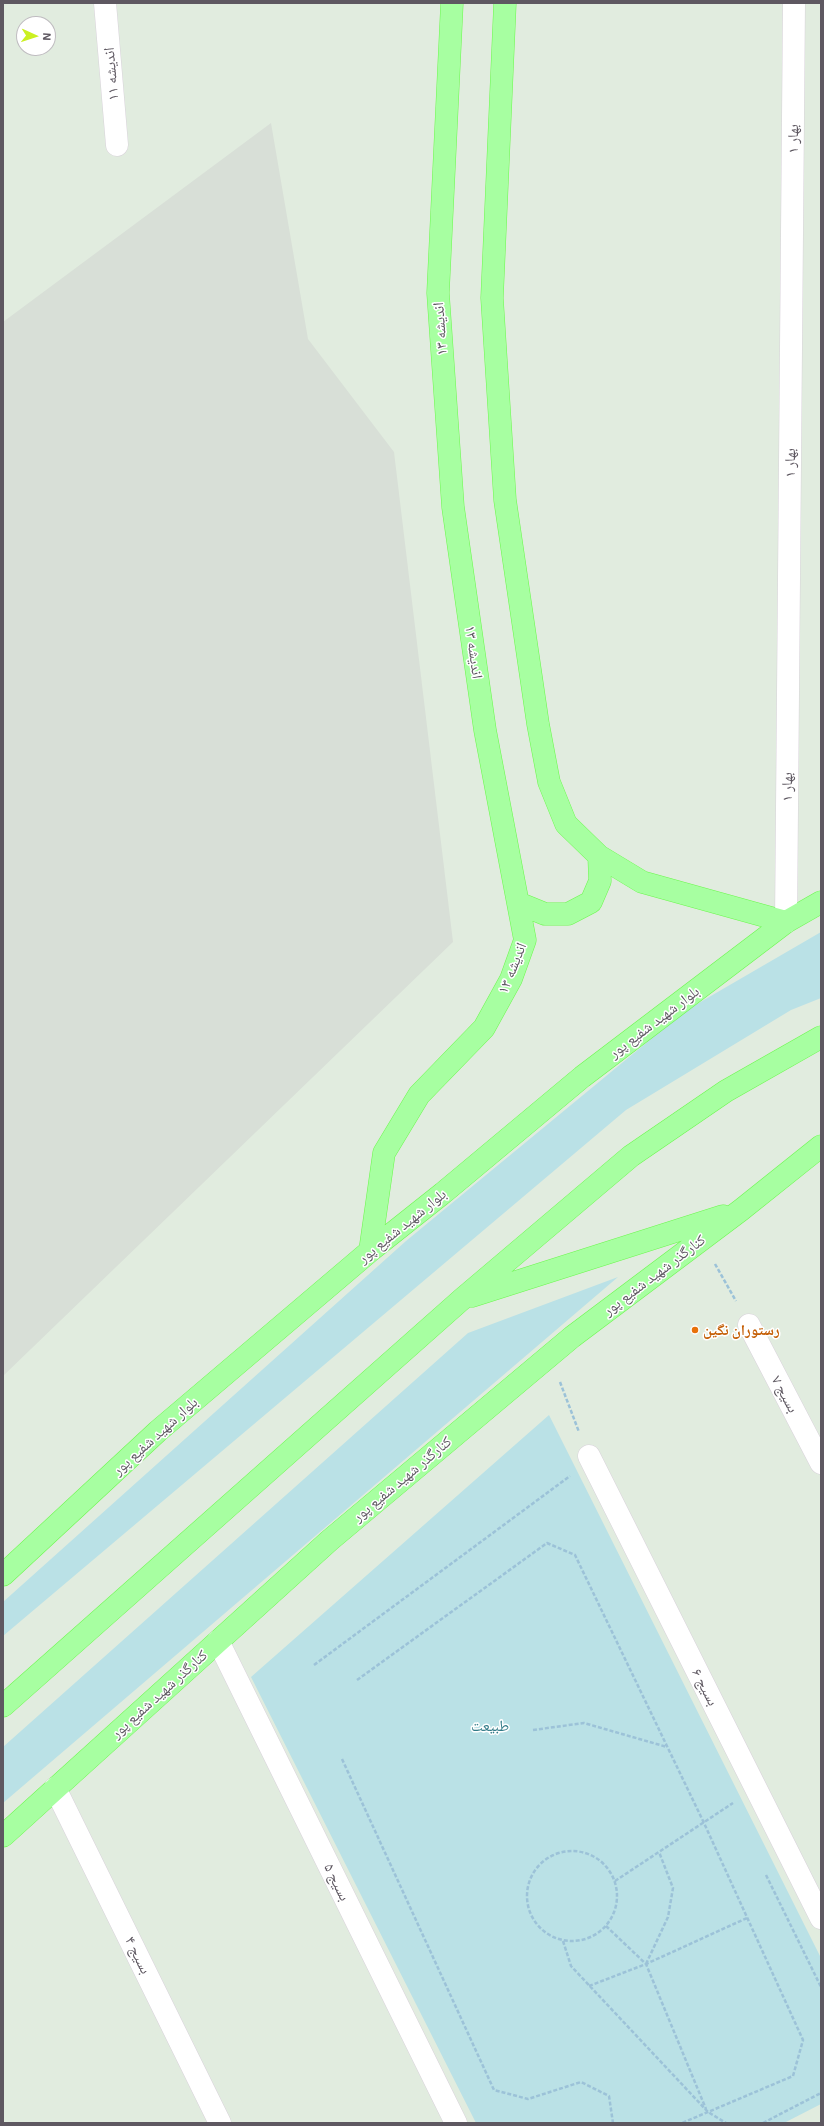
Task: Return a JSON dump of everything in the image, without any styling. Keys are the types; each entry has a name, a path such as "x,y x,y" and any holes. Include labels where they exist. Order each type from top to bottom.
{"main road":[{"name":"اندیشه ۱۳","path":"370,1251 384,1153 419,1095 484,1028 511,979 525,940 485,730 453,500 438,293 452,3"},
{"path":"506,3 492,298 505,500 538,724 549,782 566,824 599,856 642,882 786,922"},
{"path":"518,903 545,914 568,914 591,902 600,881 599,856"},
{"name":"بلوار شهید شفیع پور","path":"3,1575 158,1431 370,1251 443,1193 582,1077 786,922 821,902"},
{"path":"6,1699 461,1300 631,1156 726,1091 821,1037"},
{"name":"کنارگذر شهید شفیع پور","path":"3,1836 330,1540 550,1356 821,1146"},
{"path":"461,1300 740,1210"}],"street":[{"name":"اندیشه ۱۱","path":"105,3 117,145"},
{"name":"بهار ۱","path":"786,922 794,3"},
{"name":"بسیج ۷","path":"749,1325 821,1463"},
{"name":"بسیج ۶","path":"589,1456 821,1918"},
{"name":"بسیج ۵","path":"218,1641 456,2123"},
{"name":"بسیج ۴","path":"55,1788 220,2123"}],"path":[{"path":"701,1239 749,1325"},
{"path":"550,1356 589,1456"},
{"path":"314,1665 571,1475 575,1482"},
{"path":"357,1680 547,1543 575,1555 704,1823 803,2040 793,2076 682,2123"},
{"path":"534,1730 584,1723 667,1747"},
{"path":"342,1759 494,2090 528,2099 581,2082 609,2096 612,2123"},
{"path":"615,1881 756,1788"},
{"path":"728,1797 735,1811"},
{"path":"580,1850 602,1861 615,1881 617,1905 606,1926 586,1940 563,1941 542,1931 528,1911 527,1887 537,1866 556,1852 580,1850"},
{"path":"646,1964 668,1917 674,1888 659,1852"},
{"path":"763,1867 821,1987"},
{"path":"589,1986 646,1964 747,1918"},
{"path":"606,1926 646,1964 708,2112"},
{"path":"563,1941 571,1966 708,2112 726,2123"},
{"path":"763,2123 821,2093"}],"shaded area":[{"path":"271,123 308,339 394,452 453,942 3,1376 3,322"}],"green space":[{"path":"821,932 821,998 791,1010 626,1110 3,1636 3,1602 406,1241 685,1011"},
{"path":"618,1277 3,1803 3,1747 468,1333"},
{"name":"طبیعت","path":"549,1415 821,1958 821,2104 784,2123 476,2123 251,1677"}],"place":[{"name":"رستوران نگین","path":"695,1330"}]}
